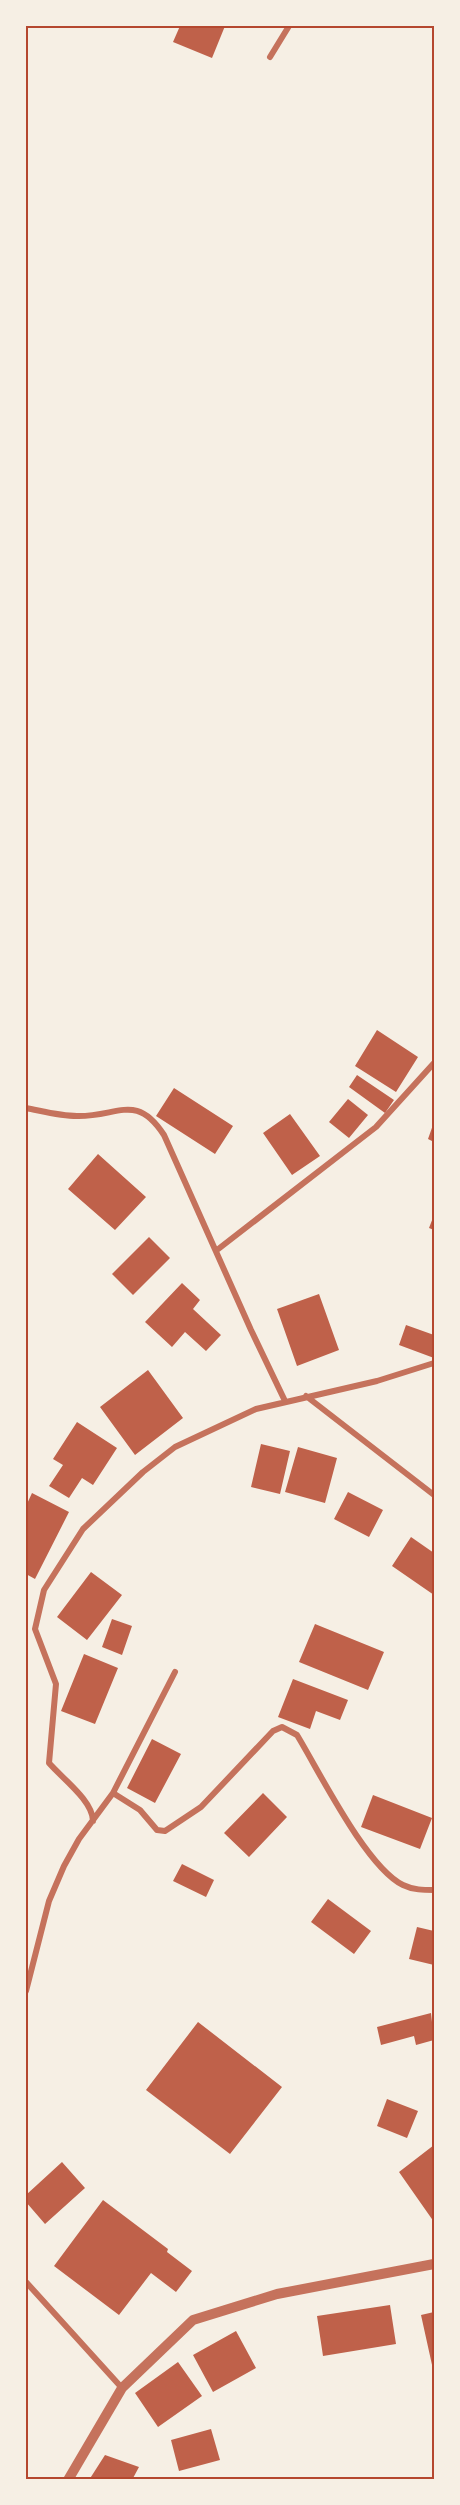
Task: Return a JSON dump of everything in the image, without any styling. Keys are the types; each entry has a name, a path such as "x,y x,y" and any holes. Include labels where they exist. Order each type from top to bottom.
{"street":[{"path":"270,57 289,26"},
{"path":"217,1250 376,1127 435,1063"},
{"path":"26,1108 75,1116 131,1108 144,1112 154,1120 164,1135 217,1250 250,1330 285,1401"},
{"path":"93,1821 87,1801 70,1787 49,1763 56,1684 35,1629 44,1590 83,1528 143,1472 175,1447 256,1409 377,1381 435,1363"},
{"path":"306,1396 435,1495"},
{"path":"26,1991 49,1901 79,1839 113,1793 175,1672"},
{"path":"113,1793 140,1810 157,1830 165,1831 201,1807 273,1731 282,1727 297,1734 355,1832 387,1874 401,1885 415,1889 435,1890"},
{"path":"68,2480 122,2388 192,2320 277,2294 435,2264"},
{"path":"26,2282 122,2388"}],"building":[{"path":"180,26 225,26 212,58 173,42"},
{"path":"377,1030 418,1057 396,1092 355,1066"},
{"path":"357,1075 394,1100 385,1113 349,1087"},
{"path":"174,1088 233,1126 215,1154 156,1116"},
{"path":"348,1099 368,1115 349,1138 329,1122"},
{"path":"290,1114 320,1156 292,1175 263,1133"},
{"path":"434,1122 434,1142 428,1139"},
{"path":"98,1154 146,1197 115,1230 68,1189"},
{"path":"434,1215 434,1230 429,1228"},
{"path":"149,1237 170,1258 133,1295 112,1274"},
{"path":"182,1283 200,1300 193,1309 221,1335 206,1351 185,1332 172,1347 145,1322"},
{"path":"319,1294 339,1350 297,1366 277,1309"},
{"path":"406,1325 434,1335 434,1358 399,1345"},
{"path":"148,1370 183,1418 135,1455 100,1407"},
{"path":"77,1422 117,1448 93,1485 82,1478 69,1498 49,1486 63,1465 53,1459"},
{"path":"261,1444 290,1451 280,1494 251,1487"},
{"path":"298,1447 337,1458 325,1503 285,1492"},
{"path":"348,1492 383,1510 369,1537 334,1519"},
{"path":"32,1493 69,1512 35,1579 26,1574 26,1506"},
{"path":"411,1537 434,1553 434,1595 392,1566"},
{"path":"91,1572 122,1595 87,1640 57,1617"},
{"path":"112,1619 132,1626 122,1655 102,1647"},
{"path":"315,1624 384,1652 368,1690 299,1662"},
{"path":"84,1654 118,1668 95,1724 61,1711"},
{"path":"293,1679 348,1700 340,1720 316,1711 310,1729 278,1717"},
{"path":"152,1739 181,1754 155,1803 127,1788"},
{"path":"263,1793 287,1817 249,1857 224,1833"},
{"path":"373,1795 432,1818 420,1849 361,1827"},
{"path":"182,1864 214,1880 206,1897 173,1881"},
{"path":"328,1899 371,1931 354,1954 311,1922"},
{"path":"417,1927 434,1931 434,1965 409,1959"},
{"path":"431,2013 434,2040 416,2045 414,2036 381,2045 377,2027"},
{"path":"198,2022 282,2087 230,2154 146,2090"},
{"path":"387,2099 418,2111 407,2138 377,2126"},
{"path":"434,2145 434,2222 399,2172"},
{"path":"62,2162 85,2188 45,2224 26,2202 26,2195"},
{"path":"103,2200 168,2249 167,2252 192,2271 176,2292 151,2273 119,2315 54,2266"},
{"path":"390,2305 396,2344 323,2356 317,2316"},
{"path":"434,2312 434,2374 421,2315"},
{"path":"236,2331 256,2368 213,2392 193,2355"},
{"path":"178,2362 202,2396 158,2427 135,2393"},
{"path":"211,2429 220,2460 179,2471 171,2440"},
{"path":"105,2455 139,2467 132,2480 89,2480"}]}
